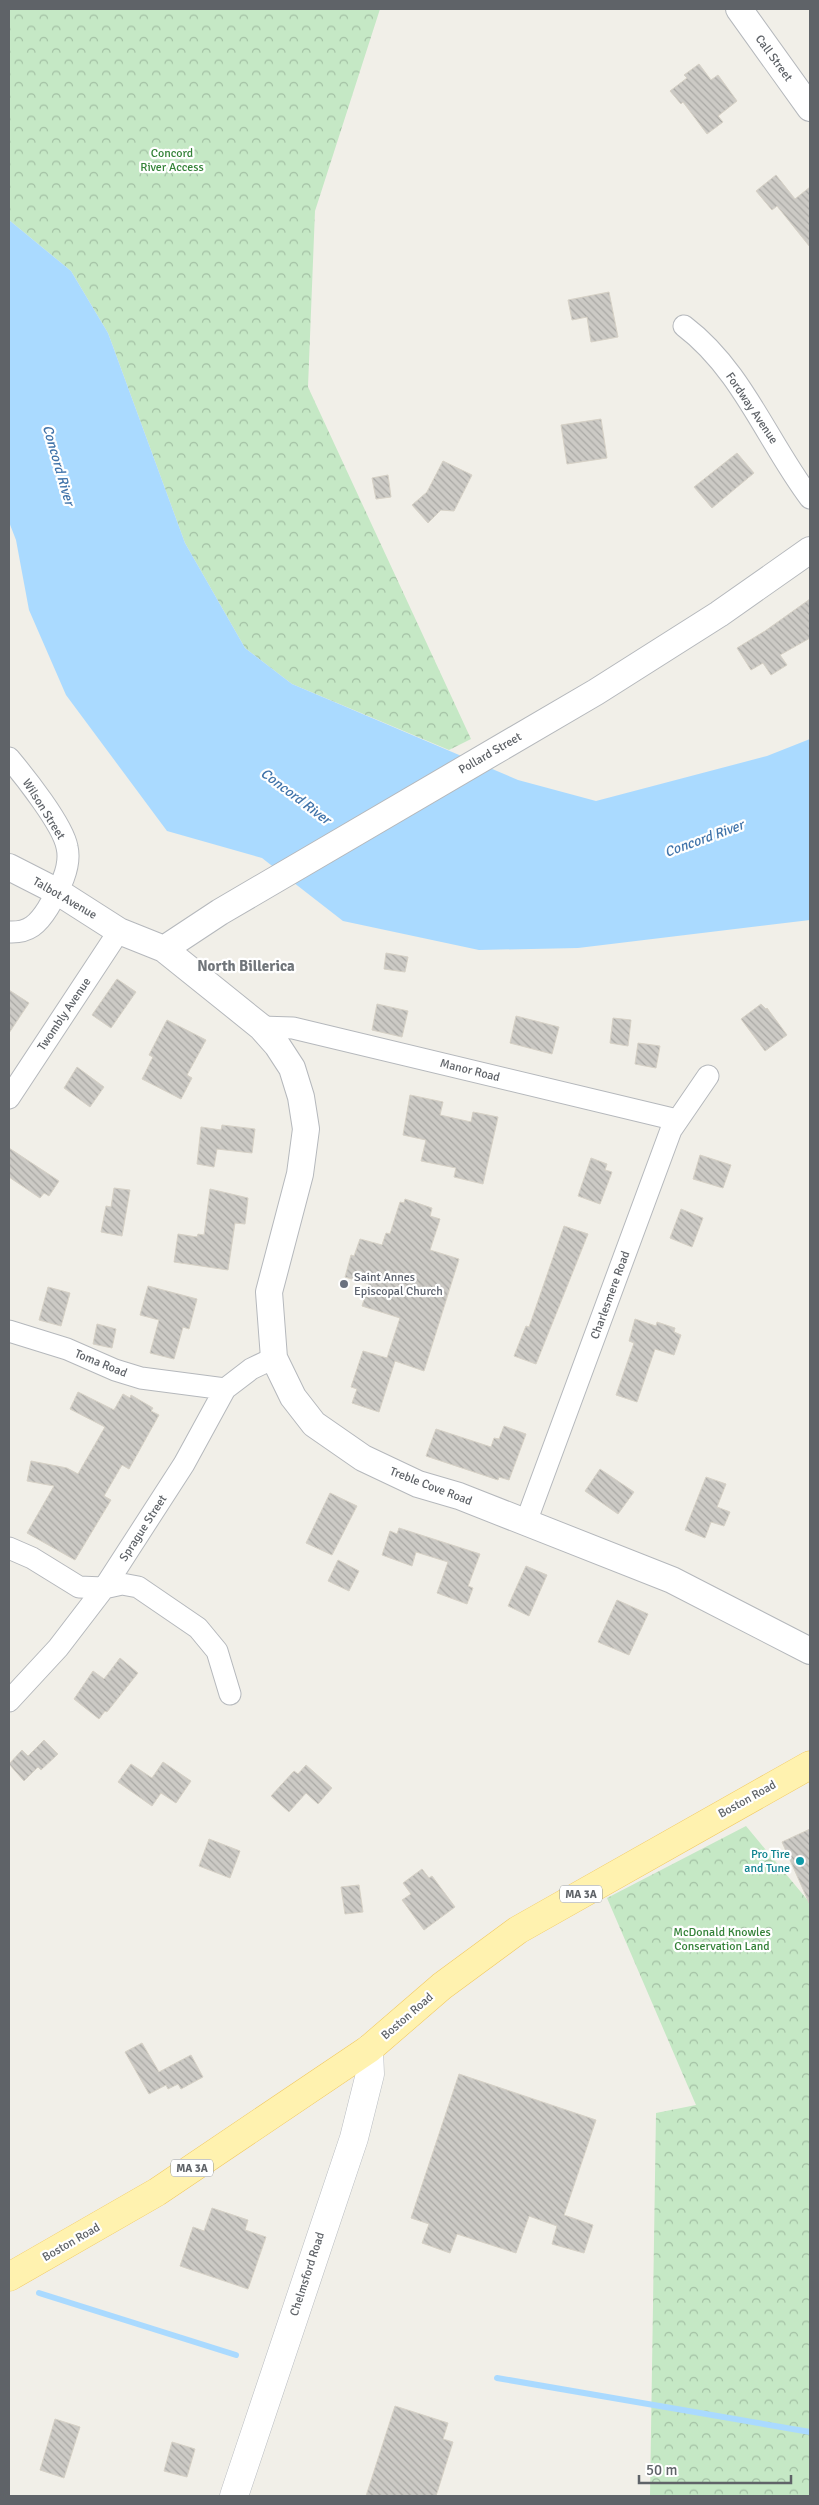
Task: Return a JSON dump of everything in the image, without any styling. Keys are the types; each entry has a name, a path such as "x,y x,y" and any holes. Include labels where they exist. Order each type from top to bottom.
{"main road":[{"name":"Boston Road","path":"9,2277 156,2192 369,2049 442,1986 518,1930 810,1765"},
{"name":"Chelmsford Road","path":"234,2496 354,2138 370,2074 369,2049"}],"street":[{"name":"Call Street","path":"739,9 810,108"},
{"name":"Fordway Avenue","path":"684,326 702,340 736,383 810,498"},
{"name":"Pollard Street","path":"164,949 220,912 596,692 680,639 810,550"},
{"name":"Wilson Street","path":"9,758 60,830 68,848 67,868 58,892 39,923 30,929 9,932"},
{"name":"Talbot Avenue","path":"9,867 58,892 119,931 164,949"},
{"name":"Twombly Avenue","path":"9,1098 119,931"},
{"name":"Treble Cove Road","path":"164,949 261,1027 277,1045 292,1068 302,1097 306,1129 300,1174 269,1292 274,1358 293,1396 314,1424 363,1458 418,1484 459,1496 672,1580 810,1651"},
{"name":"Manor Road","path":"261,1027 293,1028 677,1120"},
{"name":"Charlesmere Road","path":"526,1522 671,1130 708,1076"},
{"name":"Toma Road","path":"9,1331 67,1349 115,1370 141,1378 226,1389"},
{"name":"Sprague Street","path":"9,1701 58,1648 104,1588 184,1464 226,1389 251,1369 274,1358"},
{"path":"9,1548 32,1558 79,1587 104,1588 122,1584 138,1587 198,1628 217,1651 230,1694"}],"green space":[{"name":"Concord River Access","path":"9,9 380,9 315,211 308,387 471,739 449,750 292,684 245,648 185,543 108,333 71,271 9,220"},
{"name":"McDonald Knowles Conservation Land","path":"746,1826 810,1903 810,2496 650,2496 656,2113 696,2105 607,1898"}],"water":[{"name":"Concord River","path":"9,220 71,271 108,333 185,543 245,648 292,684 518,780 596,801 767,756 810,739 810,920 578,948 479,950 343,921 262,858 167,831 66,695 29,610 16,540 9,522"}],"building":[{"path":"699,64 711,80 718,75 737,101 718,116 723,122 707,134 683,102 681,104 670,91 687,78 684,75"},
{"path":"776,175 795,199 810,187 810,247 777,206 772,210 756,191"},
{"path":"609,292 618,337 591,342 587,317 572,320 568,300"},
{"path":"601,419 607,458 567,464 561,425"},
{"path":"737,453 754,473 712,508 694,487"},
{"path":"443,461 472,475 454,511 441,510 428,523 412,505 427,492"},
{"path":"388,475 391,497 376,499 372,478"},
{"path":"810,599 810,638 780,655 787,665 771,675 763,663 751,670 737,648"},
{"path":"386,953 408,957 405,972 384,969"},
{"path":"117,979 136,992 111,1028 92,1015"},
{"path":"9,990 29,1003 9,1033"},
{"path":"377,1004 408,1011 402,1037 372,1030"},
{"path":"761,1004 767,1008 787,1035 765,1051 741,1019"},
{"path":"516,1016 559,1027 552,1054 510,1043"},
{"path":"613,1018 631,1020 628,1046 610,1043"},
{"path":"167,1020 206,1040 187,1075 192,1078 181,1099 142,1079 153,1057 149,1055"},
{"path":"638,1043 660,1046 656,1068 635,1064"},
{"path":"77,1067 104,1087 90,1107 64,1088"},
{"path":"410,1095 443,1102 440,1115 471,1122 473,1112 498,1117 483,1184 454,1177 456,1168 421,1161 426,1140 403,1135"},
{"path":"222,1125 255,1129 252,1153 217,1149 214,1167 197,1164 201,1127 221,1130"},
{"path":"9,1148 59,1181 49,1196 44,1193 40,1198 9,1177"},
{"path":"700,1155 731,1165 723,1188 693,1179"},
{"path":"591,1158 607,1164 605,1170 612,1172 600,1204 578,1196"},
{"path":"114,1188 130,1190 122,1236 101,1232 106,1206 111,1207"},
{"path":"210,1189 248,1198 245,1224 235,1223 228,1270 174,1262 178,1234 197,1237 198,1234 204,1235"},
{"path":"405,1199 432,1208 430,1216 440,1219 430,1250 459,1259 424,1371 395,1361 379,1412 352,1403 357,1389 351,1387 363,1351 387,1358 400,1318 362,1306 369,1284 345,1277 351,1255 354,1256 360,1239 382,1245 386,1233 390,1234 400,1202 404,1203"},
{"path":"681,1209 703,1218 692,1247 670,1238"},
{"path":"564,1226 588,1234 536,1364 514,1356 526,1326 529,1327"},
{"path":"148,1286 197,1299 189,1329 183,1327 174,1359 150,1353 159,1320 140,1315"},
{"path":"48,1287 70,1293 61,1326 39,1320"},
{"path":"635,1319 656,1326 657,1322 675,1328 674,1332 681,1335 674,1355 655,1349 637,1402 616,1395 634,1343 629,1341"},
{"path":"97,1324 116,1329 112,1348 93,1344"},
{"path":"78,1392 114,1410 123,1394 130,1398 131,1395 153,1408 151,1411 159,1415 129,1469 122,1465 104,1496 111,1500 75,1560 27,1533 54,1486 27,1481 31,1461 67,1468 78,1474 105,1427 70,1409"},
{"path":"504,1426 526,1434 509,1480 499,1477 498,1480 426,1456 436,1429 491,1447 494,1438 499,1439"},
{"path":"600,1469 634,1492 618,1514 585,1491"},
{"path":"706,1477 726,1484 717,1507 730,1512 724,1526 711,1522 705,1538 685,1530"},
{"path":"330,1493 357,1506 332,1555 306,1543"},
{"path":"399,1528 480,1554 468,1586 473,1588 467,1604 437,1593 448,1562 416,1552 412,1566 382,1555 390,1531 397,1534"},
{"path":"338,1560 359,1571 349,1591 328,1581"},
{"path":"526,1566 547,1575 529,1616 508,1606"},
{"path":"617,1600 648,1614 629,1655 598,1642"},
{"path":"120,1658 138,1673 107,1712 105,1711 99,1719 74,1699 93,1671 104,1679"},
{"path":"44,1740 58,1754 41,1770 38,1767 24,1781 9,1764 22,1750 28,1756"},
{"path":"163,1762 191,1781 176,1803 161,1793 152,1806 118,1782 131,1764 152,1778"},
{"path":"306,1765 332,1788 318,1804 306,1793 289,1812 271,1796 294,1771 298,1774"},
{"name":"Pro Tire and Tune","path":"810,1829 810,1905 782,1842"},
{"path":"209,1839 240,1851 230,1878 199,1866"},
{"path":"422,1869 429,1878 432,1876 455,1907 424,1930 402,1900 411,1894 403,1883"},
{"path":"359,1885 363,1912 345,1914 341,1887"},
{"path":"142,2043 159,2072 191,2055 203,2077 181,2089 178,2084 168,2089 166,2085 149,2094 125,2052"},
{"path":"459,2074 596,2120 564,2215 593,2225 584,2253 552,2244 557,2226 529,2216 516,2253 457,2234 450,2253 422,2243 429,2224 411,2218"},
{"path":"212,2208 248,2220 245,2230 266,2237 248,2289 180,2266 193,2227 204,2231"},
{"path":"395,2406 448,2423 443,2439 453,2442 436,2496 366,2496"},
{"path":"55,2419 80,2427 64,2478 40,2470"},
{"path":"172,2442 195,2449 187,2477 164,2471"}],"waterway":[{"path":"39,2293 236,2355"},
{"path":"497,2378 810,2432"}],"place":[{"name":"Saint Annes Episcopal Church","path":"344,1284"},
{"name":"Pro Tire and Tune","path":"800,1861"}],"district":[{"name":"North Billerica","path":"246,966"}]}
